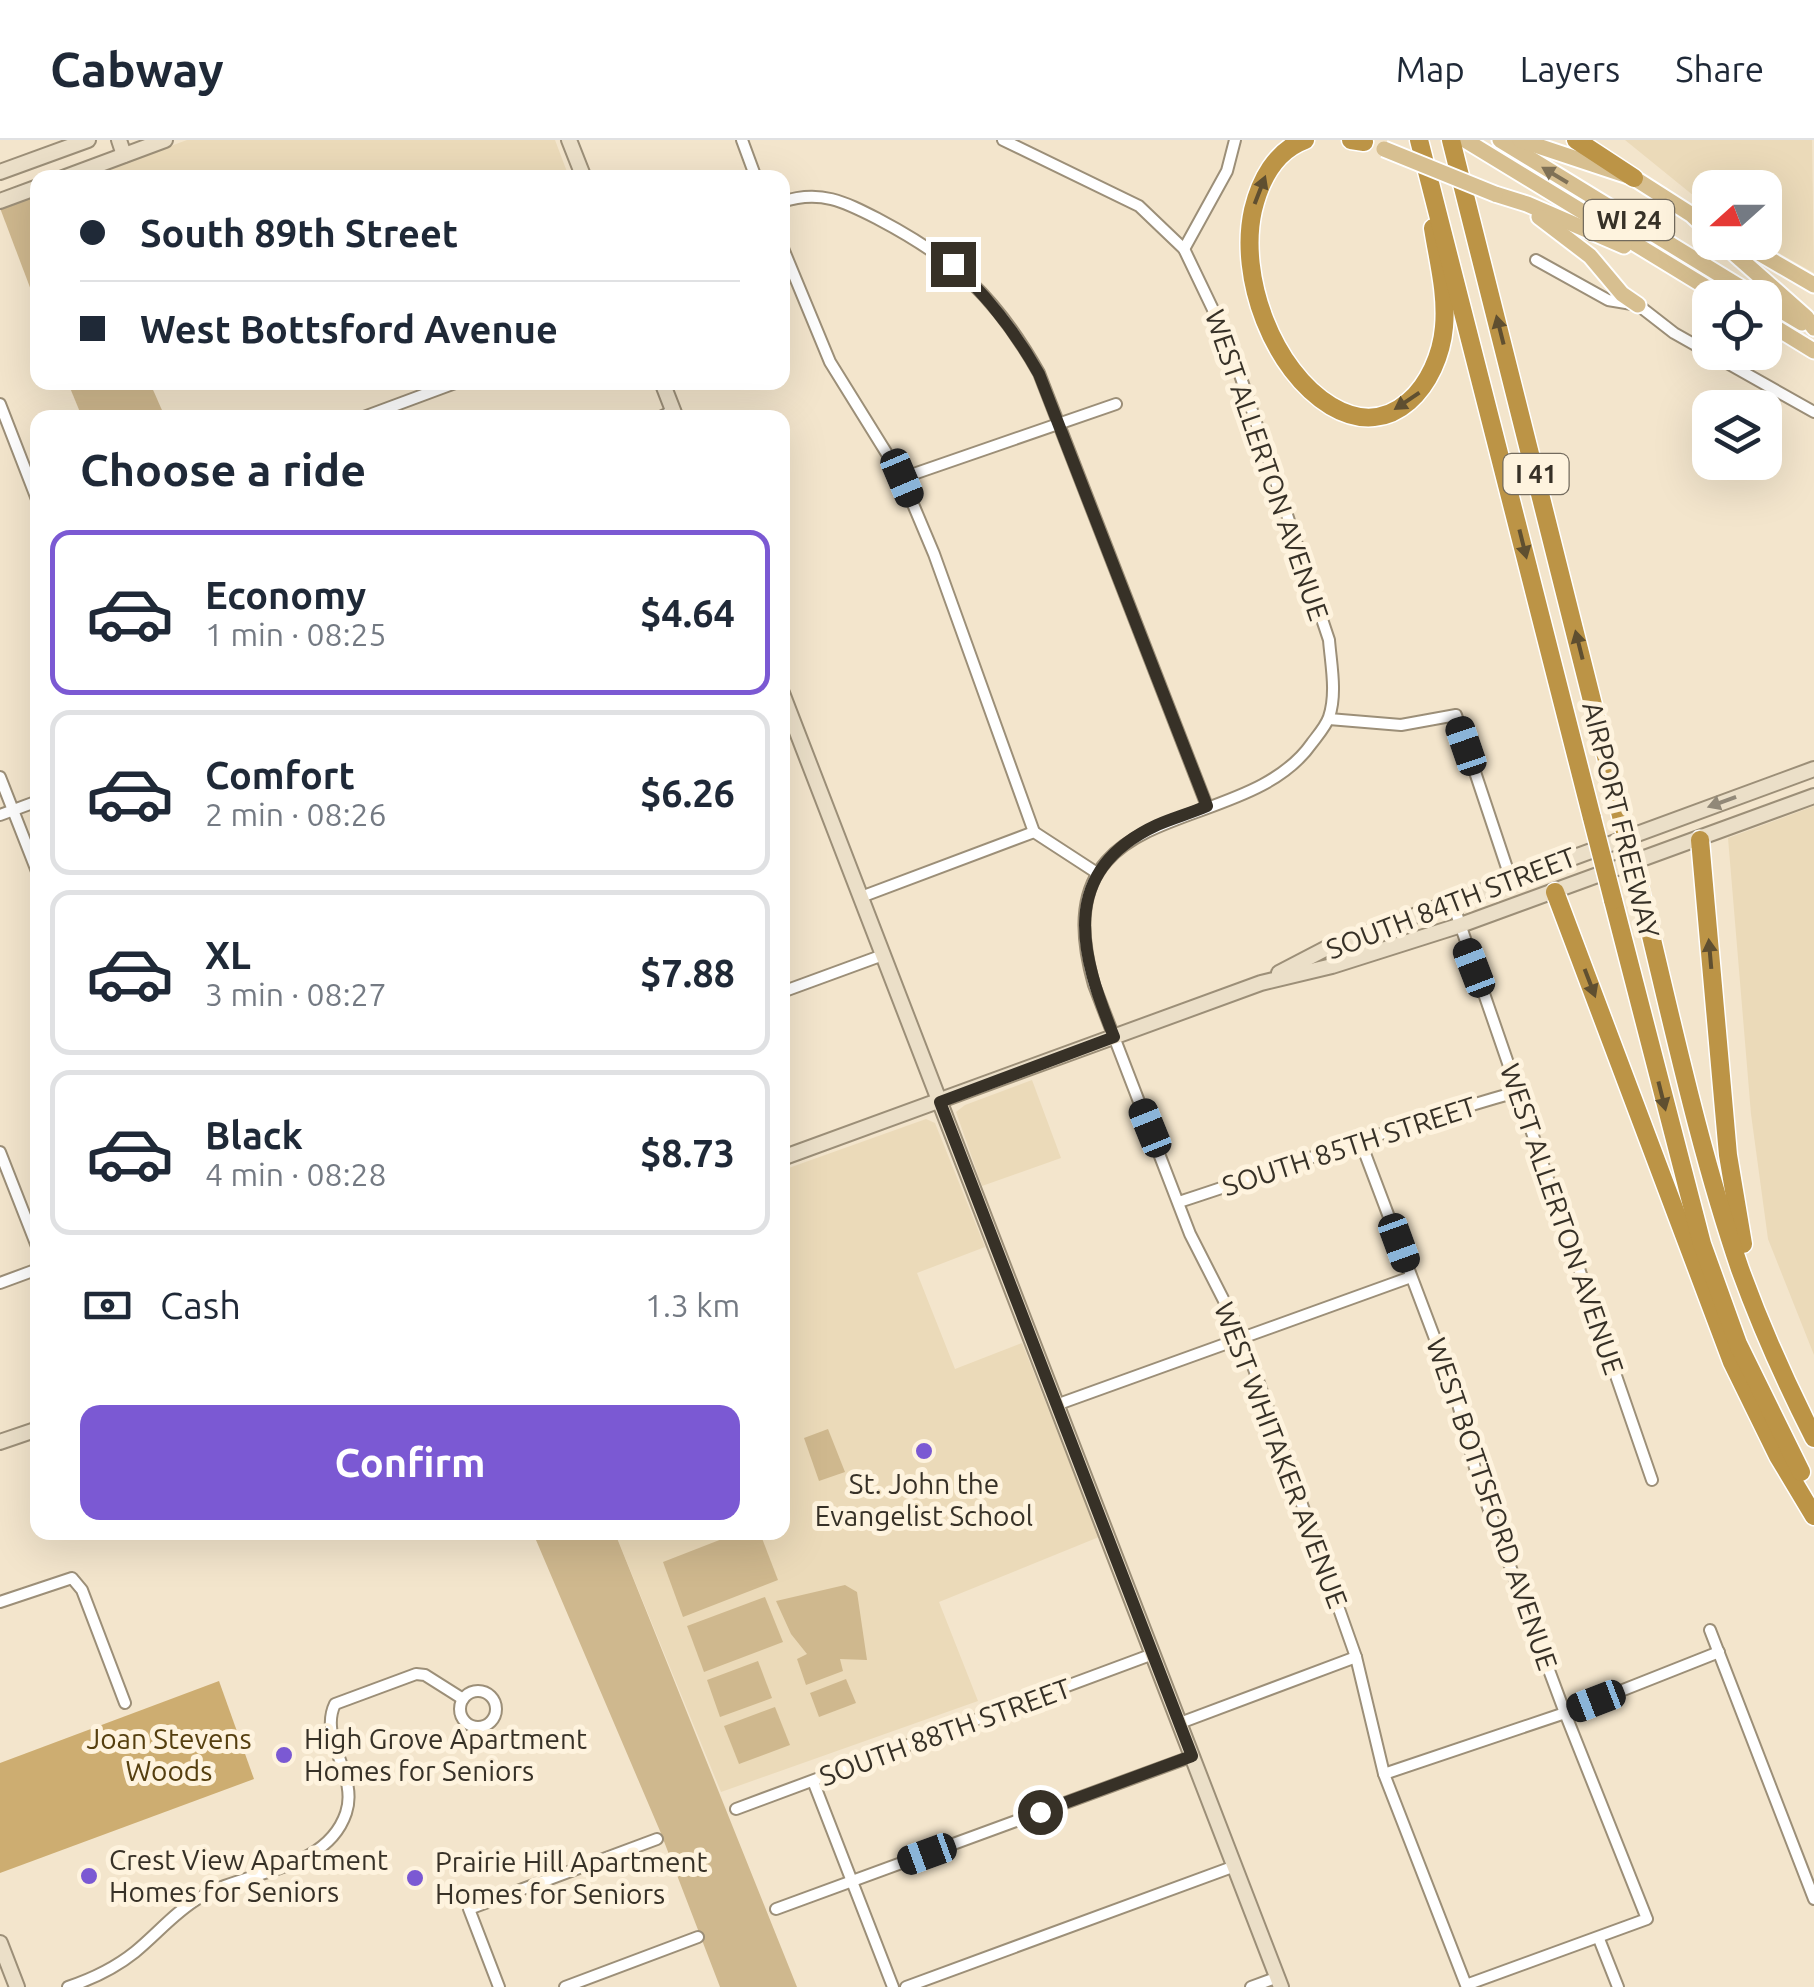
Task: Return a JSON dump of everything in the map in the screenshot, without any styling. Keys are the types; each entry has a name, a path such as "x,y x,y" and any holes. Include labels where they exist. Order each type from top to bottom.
{"highway":[{"path":"1305,140 1278,158 1258,192 1251,218 1252,268 1265,318 1290,366 1313,393 1348,413 1377,415 1404,406 1421,392 1438,360 1444,300 1430,208 1430,178"},
{"name":"AIRPORT FREEWAY","path":"1419,140 1702,1244 1738,1344 1814,1498"},
{"name":"AIRPORT FREEWAY","path":"1451,140 1715,1186 1752,1302 1814,1438"},
{"path":"1576,140 1634,178"},
{"path":"1700,840 1735,1204 1745,1250 1792,1370 1792,1395"},
{"path":"1555,892 1732,1362 1778,1456 1814,1516"}],"main road":[{"name":"WI 24","path":"1465,140 1695,280"},
{"name":"WI 24","path":"1500,140 1729,280"},
{"path":"1520,140 1634,178 1692,216"},
{"path":"1359,141 1520,204 1590,256 1622,294 1638,304"},
{"path":"1520,204 1622,245 1647,251"},
{"path":"1742,260 1806,317 1814,329"},
{"path":"1771,260 1814,285"},
{"path":"1782,311 1814,329"},
{"path":"1782,332 1814,351"}],"street":[{"path":"0,172 88,140"},
{"path":"79,170 122,148 165,140"},
{"path":"569,140 581,170"},
{"path":"742,140 753,170"},
{"name":"WEST ALLERTON AVENUE","path":"1003,140 1139,206 1184,249 1230,345 1329,640 1333,683 1329,719"},
{"path":"1184,249 1226,171 1235,140"},
{"path":"0,200 30,190"},
{"path":"790,200 812,194 830,196 915,239 953,264 983,292 1016,333 1039,374 1207,806"},
{"path":"1536,260 1608,300 1638,304 1674,333 1814,412"},
{"path":"790,265 830,362 902,478 934,554 1034,832 1098,872 1143,833 1274,780 1304,755 1329,719 1401,725 1456,715 1511,880"},
{"path":"383,410 436,390"},
{"path":"0,404 30,481"},
{"path":"902,478 1116,404"},
{"path":"790,714 1280,1982 1250,1987"},
{"name":"SOUTH 84TH STREET","path":"1260,983 1326,948 1814,769"},
{"path":"0,778 30,854"},
{"name":"SOUTH 84TH STREET","path":"790,1155 1260,983 1332,966 1458,926 1814,796"},
{"path":"0,815 30,805"},
{"path":"1672,820 1700,840"},
{"path":"861,896 1034,832"},
{"path":"1547,867 1555,892"},
{"name":"WEST WHITAKER AVENUE","path":"1098,872 1088,902 1085,954 1190,1234 1243,1338 1356,1657 1384,1774 1466,1985"},
{"name":"WEST ALLERTON AVENUE","path":"1452,901 1652,1480"},
{"path":"790,989 883,955"},
{"name":"SOUTH 85TH STREET","path":"1179,1202 1361,1143 1414,1121 1520,1091"},
{"name":"WEST BOTTSFORD AVENUE","path":"1361,1143 1454,1389 1480,1482 1565,1713 1647,1919 1599,1938"},
{"path":"0,1152 30,1229"},
{"path":"0,1283 30,1272"},
{"path":"1056,1405 1411,1276"},
{"path":"0,1442 30,1431"},
{"path":"0,1602 72,1578 82,1590 125,1703"},
{"path":"1710,1630 1814,1899"},
{"path":"1384,1774 1565,1713 1719,1652"},
{"name":"SOUTH 88TH STREET","path":"736,1809 1152,1654"},
{"path":"1180,1724 1356,1657"},
{"path":"68,1987 124,1960 204,1894 302,1858 329,1842 342,1823 350,1796 346,1771 328,1722 335,1704 416,1674 463,1698"},
{"path":"776,1910 1192,1756"},
{"path":"813,1781 894,1987"},
{"path":"499,1987 469,1909 657,1839"},
{"path":"906,1987 1236,1866"},
{"path":"565,1987 698,1937"},
{"path":"1466,1985 1599,1938 1618,1987"},
{"path":"0,1943 17,1987"}],"shaded area":[{"path":"187,140 555,140 566,170 105,170"},
{"path":"1625,140 1812,140 1814,273 1782,255 1782,170 1692,170 1692,194"},
{"path":"30,197 30,287 0,208"},
{"path":"71,390 153,390 162,410 79,410"},
{"path":"1814,806 1814,1355 1768,1239 1751,1114 1728,838"},
{"path":"1032,1080 1061,1158 982,1186 956,1112"},
{"name":"St. John the Evangelist School","path":"926,1119 935,1123 985,1247 917,1273 955,1369 1022,1343 1099,1537 939,1602 978,1701 721,1792 618,1540 790,1540 790,1168"},
{"path":"828,1429 845,1472 819,1481 804,1438"},
{"path":"536,1540 618,1540 797,1987 720,1987 660,1831"},
{"path":"719,1540 763,1540 778,1580 683,1617 663,1562"},
{"path":"845,1585 857,1592 867,1660 840,1659 843,1671 806,1685 797,1659 807,1654 791,1634 776,1601"},
{"path":"765,1597 783,1642 704,1672 687,1626"},
{"path":"758,1661 772,1698 720,1717 707,1680"},
{"path":"846,1679 856,1703 819,1717 810,1693"},
{"path":"775,1707 790,1745 739,1764 724,1726"}],"green space":[{"name":"Joan Stevens Woods","path":"219,1681 254,1779 0,1873 0,1763"}],"place":[{"name":"St. John the Evangelist School","path":"924,1451"},
{"name":"High Grove Apartment Homes for Seniors","path":"284,1755"},
{"name":"Crest View Apartment Homes for Seniors","path":"89,1876"},
{"name":"Prairie Hill Apartment Homes for Seniors","path":"415,1878"}],"route":[{"path":"953,264 983,292 1016,333 1039,374 1207,806 1143,833 1098,872 1088,902 1085,954 1114,1037 940,1102 1192,1756 1040,1812"}]}
